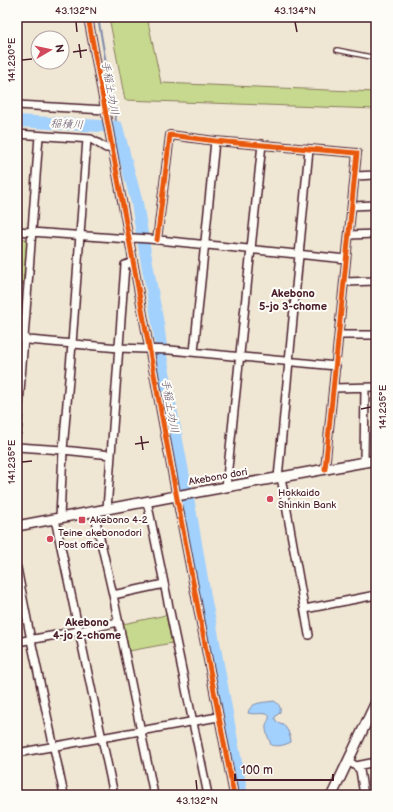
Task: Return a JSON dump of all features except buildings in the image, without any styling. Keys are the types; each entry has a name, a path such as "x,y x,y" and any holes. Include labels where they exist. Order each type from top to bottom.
{"street":[{"path":"88,17 112,148 131,239 133,262 152,349 218,717 234,795"},
{"path":"17,105 105,110"},
{"path":"17,134 91,139 106,148 112,148"},
{"path":"17,432 20,340 32,232 39,136"},
{"path":"157,240 170,136 357,153 325,469"},
{"path":"87,139 72,344 57,518 79,631 114,795"},
{"path":"194,352 215,140"},
{"path":"226,487 262,144"},
{"path":"309,149 280,477 309,635"},
{"path":"355,176 376,175"},
{"path":"352,206 376,205"},
{"path":"17,231 149,239 346,259"},
{"path":"349,235 376,234"},
{"path":"107,509 125,265 133,262"},
{"path":"344,282 376,281"},
{"path":"339,336 376,335"},
{"path":"20,340 119,348 170,350 336,366"},
{"path":"333,388 376,387"},
{"path":"364,462 365,388"},
{"path":"17,447 111,455"},
{"name":"Akebono dori","path":"17,526 178,495 376,460"},
{"path":"147,501 208,795"},
{"path":"94,512 113,595 154,795"},
{"path":"17,568 64,795"},
{"path":"113,595 164,584"},
{"path":"305,609 376,595"},
{"path":"17,642 79,631 118,622"},
{"path":"332,795 352,763 376,702"},
{"path":"17,753 218,717"},
{"path":"352,763 376,762"},
{"path":"352,763 360,770 364,795"}],"lane":[{"path":"337,50 376,58"}],"green space":[{"path":"109,17 147,17 161,83 376,92 376,109 125,100"},
{"path":"17,238 26,239 28,244 23,284 17,284"},
{"path":"166,615 172,643 129,651 123,624"}],"water":[{"path":"274,701 280,707 280,712 275,719 277,722 283,724 288,731 291,740 291,742 286,744 276,746 271,745 267,735 266,724 269,715 248,713 255,704"}],"waterway":[{"name":"手稲土功川","path":"98,17 117,127"},
{"name":"手稲土功川","path":"17,121 117,127 137,203 158,324 161,356 242,795"}],"cycle path":[{"path":"88,17 178,504 234,795"},
{"path":"157,240 170,135 215,141 357,153 325,469"}],"place":[{"name":"Hokkaido Shinkin Bank","path":"270,499"},
{"name":"Akebono 4-2","path":"82,520"},
{"name":"Teine akebonodori Post office","path":"50,539"}],"district":[{"name":"Akebono 5-jo 3-chome","path":"293,299"},
{"name":"Akebono 4-jo 2-chome","path":"87,628"}],"water label":[{"name":"稲積川","path":"67,124"}]}
